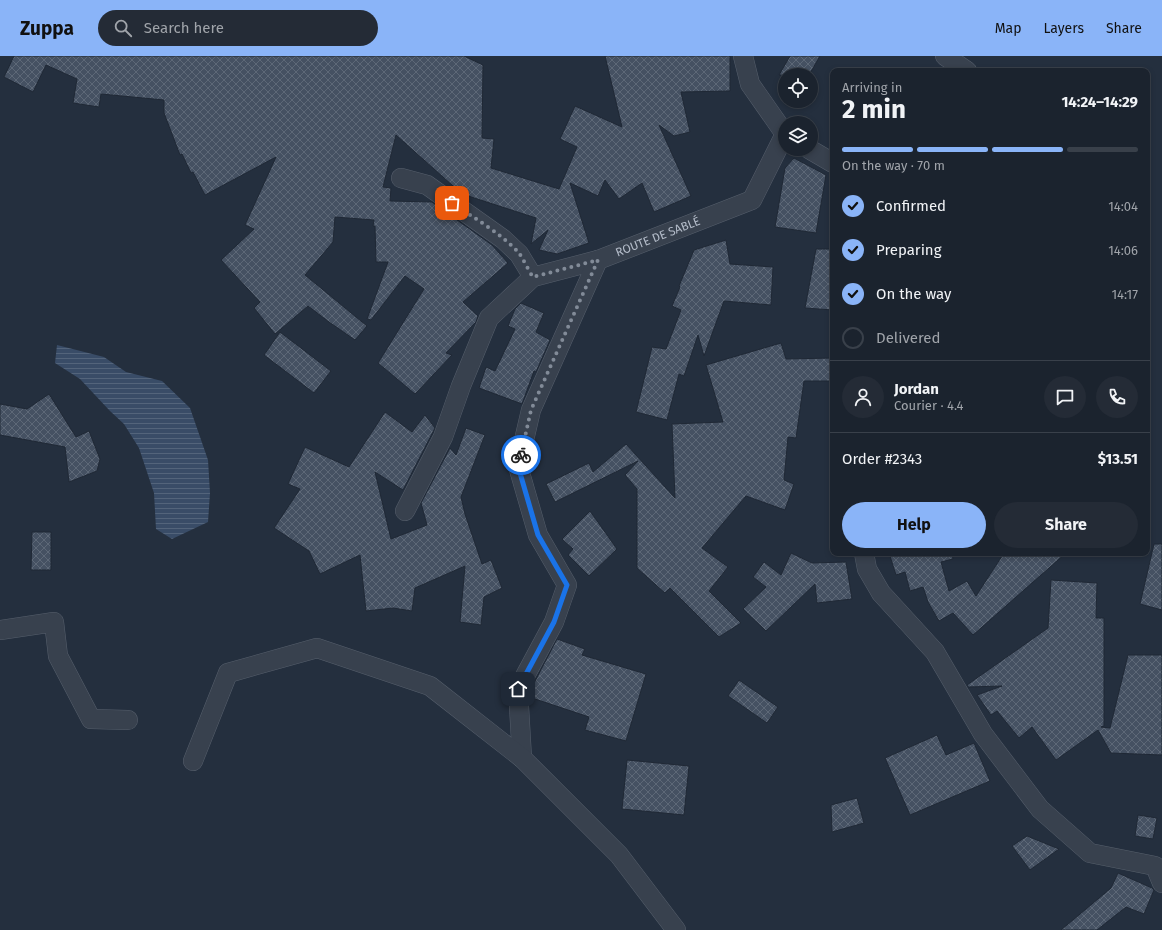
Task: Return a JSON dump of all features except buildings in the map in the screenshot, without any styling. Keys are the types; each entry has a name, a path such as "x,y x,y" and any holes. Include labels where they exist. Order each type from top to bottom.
{"street":[{"name":"ROUTE DE SABLÉ","path":"743,56 750,84 778,124"},
{"path":"945,56 963,68"},
{"name":"ROUTE DE SABLÉ","path":"533,277 598,260 752,200 778,148"},
{"path":"818,154 830,161"},
{"path":"401,178 427,185 503,239 519,254 533,277 489,318 461,386 443,437 405,511"},
{"path":"522,758 518,689 554,622 567,585 538,535 518,466 531,410 598,260"},
{"path":"865,556 867,569 881,594 935,652 983,734 1040,809 1090,852 1155,866 1162,883"},
{"path":"0,630 54,622 58,656 91,719 128,720"},
{"path":"193,761 228,673 317,648 430,686 522,758 619,855 676,930"}],"water":[{"path":"57,345 104,357 126,372 162,381 190,408 208,460 210,493 208,522 172,539 156,529 154,493 139,448 124,424 80,379 55,363"}],"way so far":[{"path":"452,203 511,246 519,254 533,277 598,260 531,410 521,455"}],"route":[{"path":"518,689 554,622 567,585 538,535 518,466 521,455"}]}
